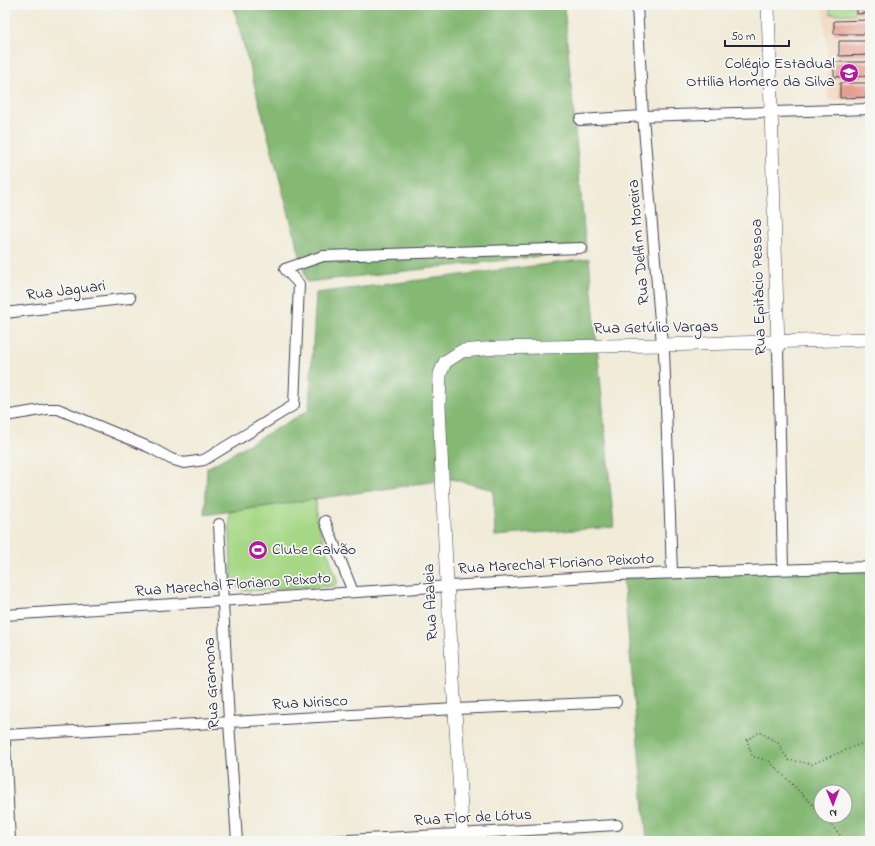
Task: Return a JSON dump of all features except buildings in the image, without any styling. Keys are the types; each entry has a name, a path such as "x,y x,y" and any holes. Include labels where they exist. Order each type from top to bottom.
{"street":[{"name":"Rua Delfim Moreira","path":"637,5 643,116 662,345 664,351 672,573"},
{"name":"Rua Epitácio Pessoa","path":"768,5 783,569"},
{"path":"580,120 643,116 870,109"},
{"path":"5,416 58,409 151,448 171,459 184,463 204,460 294,405 299,284 285,268 323,256 582,248"},
{"name":"Rua Jaguari","path":"5,313 130,298"},
{"name":"Rua Getúlio Vargas","path":"445,362 462,351 496,348 662,345 778,345 870,339"},
{"name":"Rua Azaleia","path":"445,362 440,374 439,406 447,586 463,837"},
{"path":"325,521 354,592"},
{"name":"Rua Gramona","path":"219,524 229,722 238,841"},
{"name":"Rua Marechal Floriano Peixoto","path":"5,615 619,574 870,567"},
{"name":"Rua Nirisco","path":"5,735 616,702"},
{"path":"5,743 10,841"},
{"name":"Rua Flor de Lótus","path":"331,841 463,837 617,825"}],"path":[{"path":"813,805 769,761 752,756 747,740 760,732 778,743 788,760 812,764 870,740"},
{"path":"831,824 845,841"}],"shaded area":[{"name":"Colégio Estadual Ottilia Homero da Silva","path":"823,5 870,5 870,99 828,100 827,48"}],"green space":[{"path":"233,5 564,5 586,251 307,282"},
{"path":"830,5 854,5 855,14 830,14"},
{"path":"589,259 614,527 495,536 493,490 452,479 205,515 207,468 309,410 316,293"},
{"path":"316,499 316,518 337,580 337,584 334,586 244,591 232,583 229,512"},
{"path":"870,567 870,841 647,841 623,577"}],"place":[{"name":"Colégio Estadual Ottilia Homero da Silva","path":"849,73"},
{"name":"Clube Galvão","path":"258,550"}]}
